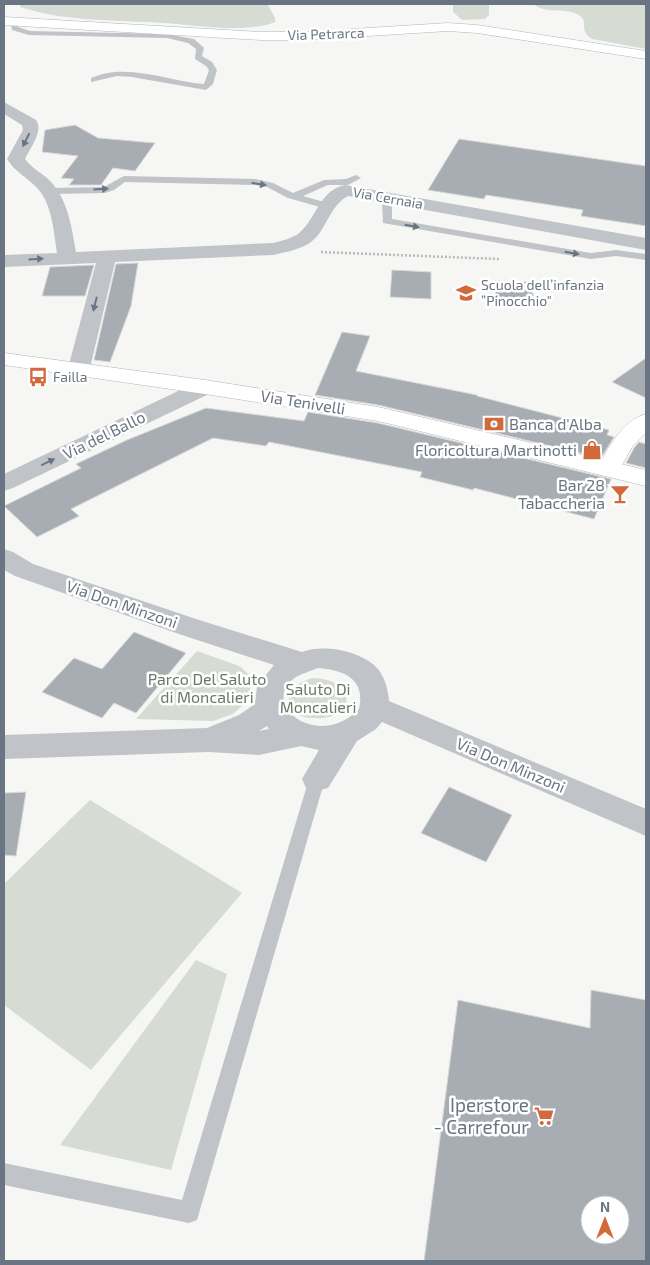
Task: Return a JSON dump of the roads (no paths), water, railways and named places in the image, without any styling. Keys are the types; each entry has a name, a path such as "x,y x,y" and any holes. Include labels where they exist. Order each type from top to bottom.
{"street":[{"name":"Via Petrarca","path":"8,21 261,36 304,36 448,27 478,29 646,55"},
{"path":"4,107 30,123 31,130 16,159 18,164 36,177 50,191 68,258"},
{"name":"Via Cernaia","path":"4,261 273,249 305,239 336,193 345,190 646,244"},
{"path":"79,368 107,256"},
{"name":"Via Tenivelli","path":"4,359 79,368 378,414 646,478"},
{"name":"Via del Ballo","path":"4,483 205,387"},
{"path":"604,468 622,444 646,421"},
{"name":"Via Don Minzoni","path":"4,558 24,570 299,662"},
{"path":"242,644 262,666 272,696 276,720 286,729 302,736 317,779"},
{"path":"4,747 208,740 259,743 302,736 332,738 345,736 369,719 375,707 376,694 371,682 362,671 348,663 316,658 299,662 280,674 272,696 249,722 208,740"},
{"name":"Via Don Minzoni","path":"375,707 646,822"},
{"path":"317,779 345,736"}],"lane":[{"path":"8,21 15,28 29,33 167,36 186,39 200,48 198,57 209,64 213,70 209,84 206,87 150,77 111,74 103,75 94,80"},
{"path":"295,196 326,182 348,182 356,178"},
{"path":"50,191 105,190 124,179 255,182 270,185 295,196 327,206"},
{"path":"387,198 387,222 592,256 616,252 646,257"},
{"path":"4,1174 189,1212 317,779"}],"place":[{"name":"Scuola dell’infanzia ”Pinocchio\"","path":"466,293"},
{"name":"Failla","path":"38,377"},
{"name":"Banca d'Alba","path":"494,424"},
{"name":"Floricoltura Martinotti","path":"592,450"},
{"name":"Bar 28 Tabaccheria","path":"620,494"},
{"name":"Iperstore - Carrefour","path":"544,1116"}],"park label":[{"name":"Parco Del Saluto di Moncalieri","path":"207,688"},
{"name":"Saluto Di Moncalieri","path":"318,698"}]}
